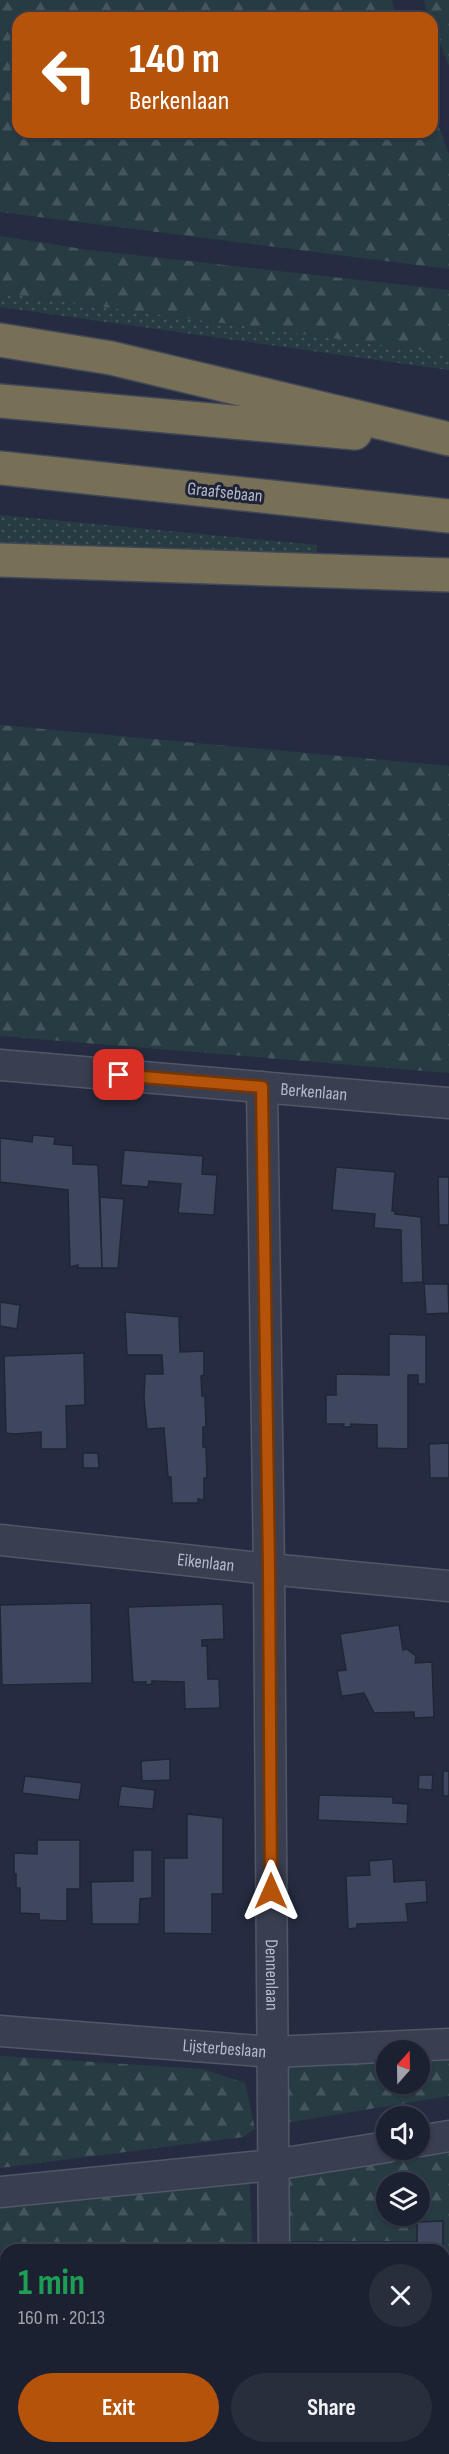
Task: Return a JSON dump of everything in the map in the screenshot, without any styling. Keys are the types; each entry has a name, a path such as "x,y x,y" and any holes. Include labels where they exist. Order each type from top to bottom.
{"highway":[{"path":"0,340 111,358 449,440"},
{"path":"0,401 449,440"},
{"name":"Graafsebaan","path":"0,468 449,516"},
{"path":"0,560 449,575"}],"street":[{"name":"Berkenlaan","path":"0,1065 449,1103"},
{"name":"Dennenlaan","path":"262,1087 269,1569 274,2244"},
{"name":"Eikenlaan","path":"0,1540 449,1587"},
{"name":"Lijsterbeslaan","path":"0,2031 272,2052 449,2044"},
{"path":"430,2139 449,2136"},
{"path":"0,2192 273,2165 376,2148"}],"green space":[{"path":"0,0 391,0 396,12 12,12 12,138 438,138 438,125 449,154 449,269 0,212"},
{"path":"423,0 449,0 449,66 438,38 438,12 428,12"},
{"path":"0,236 89,250 449,290 449,354 0,293"},
{"path":"0,293 449,354 449,370 0,307"},
{"path":"0,515 317,545 317,553 0,544"},
{"path":"0,725 449,766 449,1073 0,1036"},
{"path":"449,2046 449,2096 376,2106 376,2108 285,2123 288,2057 376,2051 376,2094 430,2094 430,2047"},
{"path":"0,2056 203,2069 245,2083 255,2129 243,2137 0,2168"},
{"path":"449,2126 449,2244 418,2244 418,2241 290,2241 286,2152 376,2151 376,2160 430,2160 430,2142"},
{"path":"249,2161 252,2244 0,2244 0,2198"}],"building":[{"path":"33,1135 55,1137 54,1144 73,1146 73,1164 98,1165 102,1268 78,1268 78,1265 70,1267 68,1190 0,1182 0,1138 32,1142"},
{"path":"124,1150 203,1156 202,1174 217,1175 214,1215 178,1213 181,1184 149,1181 148,1187 121,1185"},
{"path":"336,1167 395,1172 392,1211 395,1211 395,1214 421,1217 423,1282 402,1283 401,1230 374,1228 375,1214 332,1210"},
{"path":"438,1177 449,1177 449,1225 439,1225"},
{"path":"100,1197 124,1199 118,1268 102,1268"},
{"path":"424,1284 448,1284 449,1313 426,1314"},
{"path":"0,1302 20,1305 17,1329 0,1326"},
{"path":"125,1312 181,1317 179,1319 180,1352 204,1351 204,1375 201,1376 202,1396 205,1396 206,1427 203,1427 203,1447 206,1447 207,1478 204,1478 204,1500 198,1499 198,1503 172,1503 164,1428 147,1429 144,1399 145,1374 163,1374 162,1355 127,1355"},
{"path":"389,1334 426,1335 426,1384 418,1384 418,1375 408,1375 408,1449 377,1448 377,1425 351,1424 351,1427 343,1427 344,1424 326,1424 326,1395 336,1395 336,1374 389,1375"},
{"path":"84,1353 85,1405 66,1406 67,1449 41,1449 41,1432 6,1433 4,1356"},
{"path":"449,1443 449,1478 430,1478 429,1444"},
{"path":"83,1453 98,1453 99,1468 83,1468"},
{"path":"91,1603 92,1683 2,1685 0,1605"},
{"path":"223,1604 224,1639 202,1640 202,1646 207,1646 208,1679 219,1679 220,1708 185,1709 184,1682 152,1681 152,1684 146,1685 146,1682 133,1682 128,1607"},
{"path":"399,1625 403,1650 407,1649 416,1656 415,1663 432,1662 434,1717 414,1718 414,1712 374,1713 364,1693 343,1696 342,1699 337,1671 346,1670 340,1634"},
{"path":"170,1759 170,1780 142,1781 141,1761"},
{"path":"443,1771 449,1771 449,1796 443,1796"},
{"path":"419,1775 433,1775 432,1790 418,1789"},
{"path":"25,1776 82,1783 79,1800 22,1793"},
{"path":"121,1786 155,1790 153,1809 118,1806"},
{"path":"319,1795 393,1797 393,1803 408,1804 407,1824 318,1820"},
{"path":"187,1814 223,1818 223,1894 212,1894 212,1934 164,1933 164,1858 187,1858"},
{"path":"37,1840 80,1840 80,1889 67,1889 67,1921 39,1920 39,1914 20,1913 20,1888 16,1888 14,1853 37,1854"},
{"path":"133,1850 152,1850 152,1898 140,1899 139,1924 92,1924 91,1882 133,1881"},
{"path":"393,1859 394,1882 426,1880 427,1902 406,1904 408,1922 357,1924 357,1928 348,1929 346,1876 370,1875 369,1861"},
{"path":"443,2221 443,2244 417,2244 417,2226 430,2226 430,2222"}],"route":[{"path":"119,1075 262,1087 271,1891"}]}
